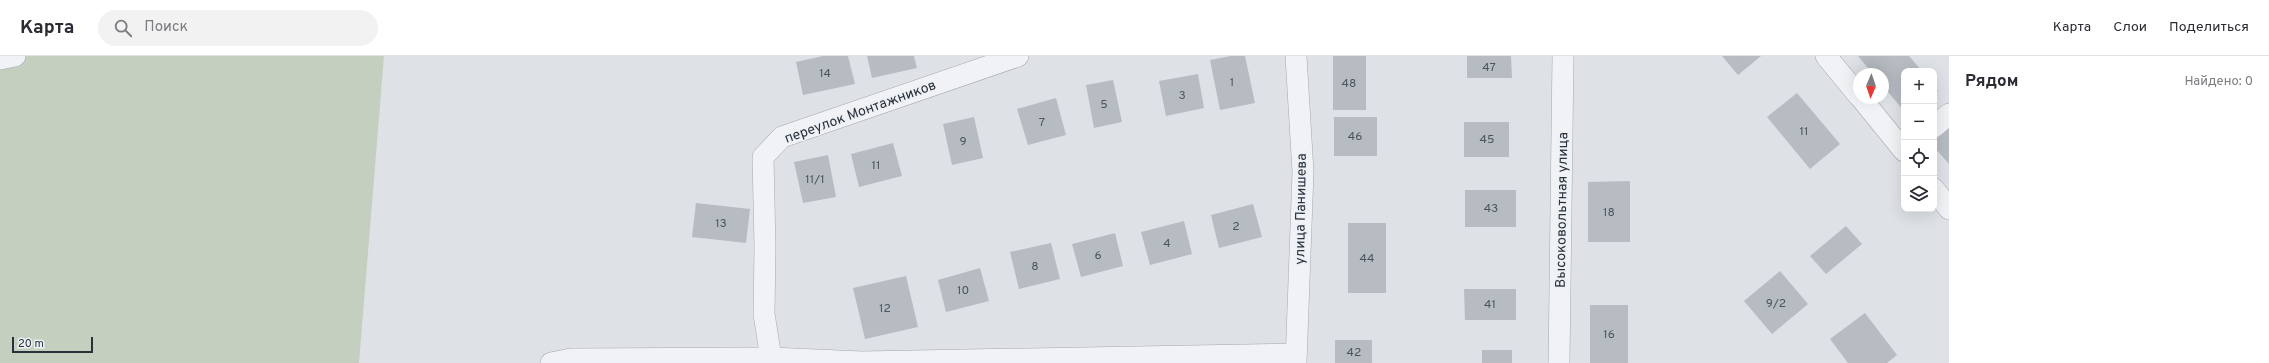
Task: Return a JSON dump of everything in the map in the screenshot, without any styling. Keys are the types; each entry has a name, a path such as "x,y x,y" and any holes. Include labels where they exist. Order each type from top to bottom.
{"street":[{"path":"0,59 15,56"},
{"name":"переулок Монтажников","path":"771,358 764,314 765,248 763,157 782,137 1018,56"},
{"name":"улица Панишева","path":"1296,56 1303,172 1296,358"},
{"name":"Высоковольтная улица","path":"1559,363 1563,56"},
{"path":"1826,56 1853,89"},
{"path":"1866,104 1901,147"},
{"path":"1937,124 1949,114"},
{"path":"1937,193 1949,209"},
{"path":"551,363 571,359 771,358 862,362 1296,358"}],"green space":[{"path":"0,56 384,56 359,363 0,363"}],"building":[{"path":"823,56 848,56 855,84 803,95 796,62"},
{"path":"867,56 914,56 917,68 872,78"},
{"path":"1231,56 1245,56 1255,103 1220,110 1210,60"},
{"path":"1333,56 1366,56 1366,110 1333,110"},
{"path":"1467,56 1511,56 1512,78 1467,78"},
{"path":"1722,56 1761,56 1738,75"},
{"path":"1858,56 1909,56 1919,68 1901,68 1901,107 1889,93 1889,68 1868,68"},
{"path":"1198,74 1204,108 1166,116 1159,81"},
{"path":"1113,80 1122,122 1094,128 1086,85"},
{"path":"1797,93 1840,144 1810,169 1767,117"},
{"path":"1056,98 1066,135 1028,145 1017,109"},
{"path":"974,117 983,158 952,165 943,124"},
{"path":"1334,117 1377,117 1377,156 1334,156"},
{"path":"1464,122 1509,122 1509,157 1464,157"},
{"path":"1949,127 1949,164 1937,150 1937,137"},
{"path":"893,143 902,176 859,187 851,154"},
{"path":"828,155 836,197 803,203 794,162"},
{"path":"1630,181 1630,242 1588,242 1588,182"},
{"path":"1465,190 1516,190 1516,227 1465,227"},
{"path":"696,203 750,209 746,243 692,237"},
{"path":"1253,204 1262,237 1219,248 1211,215"},
{"path":"1184,221 1192,254 1150,265 1141,232"},
{"path":"1348,223 1386,223 1386,293 1348,293"},
{"path":"1846,226 1862,244 1826,274 1810,256"},
{"path":"1115,233 1123,266 1081,277 1072,244"},
{"path":"1051,243 1060,279 1019,289 1010,252"},
{"path":"980,268 989,301 946,312 938,280"},
{"path":"1780,271 1808,304 1772,334 1744,301"},
{"path":"906,276 918,327 865,339 853,288"},
{"path":"1464,289 1516,289 1516,320 1465,320"},
{"path":"1590,305 1628,305 1628,363 1590,363"},
{"path":"1865,313 1897,355 1887,363 1848,363 1830,339"},
{"path":"1335,340 1372,340 1372,363 1335,363"},
{"path":"1482,350 1512,350 1512,363 1482,363"}]}
